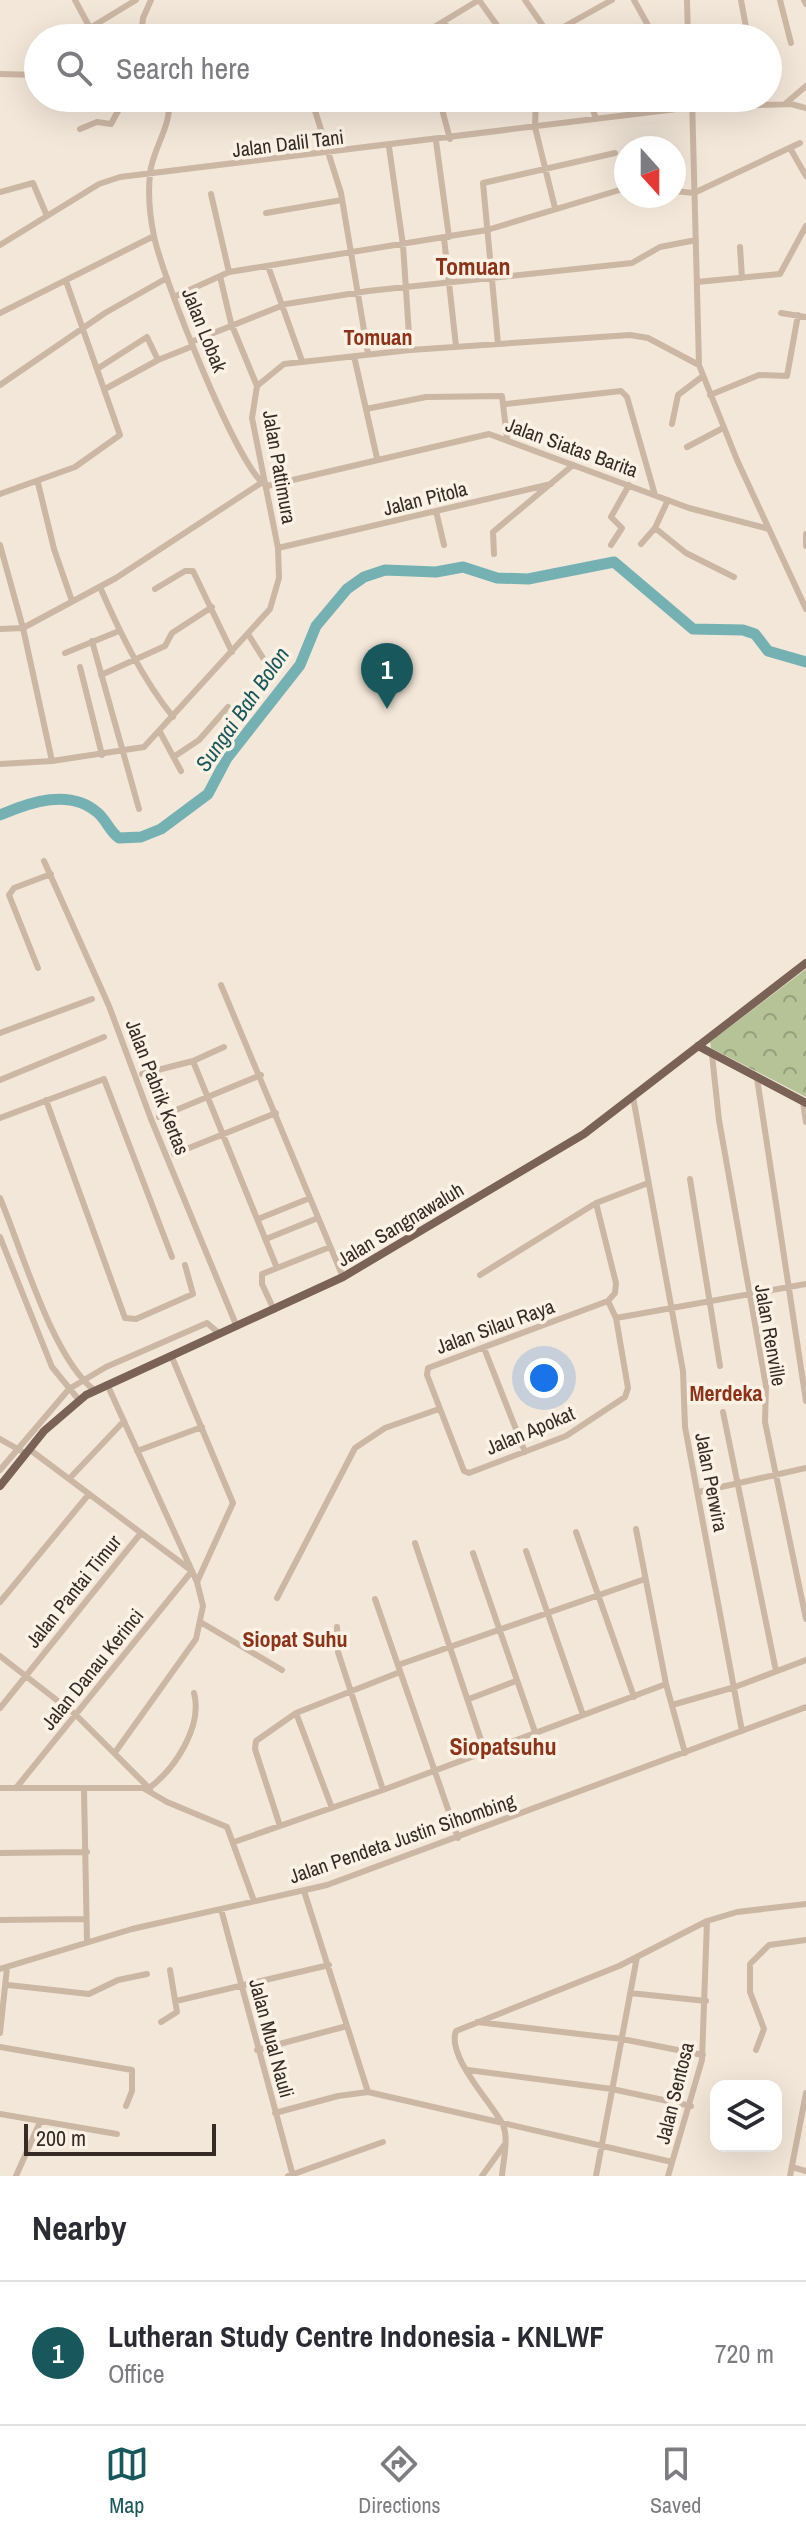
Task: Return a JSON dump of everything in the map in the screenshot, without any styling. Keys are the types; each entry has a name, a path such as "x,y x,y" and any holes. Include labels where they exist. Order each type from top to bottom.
{"main road":[{"name":"Jalan Sangnawaluh","path":"0,1486 27,1451 79,1400 94,1390 343,1277 584,1134 806,963"},
{"path":"698,1046 805,1102"}],"street":[{"path":"75,0 88,24"},
{"path":"97,24 136,0"},
{"path":"142,24 151,0"},
{"path":"444,23 479,0 496,24"},
{"path":"525,0 542,24"},
{"path":"571,24 612,0"},
{"path":"635,0 648,24"},
{"path":"687,0 688,24"},
{"path":"741,0 745,24"},
{"path":"780,0 791,43"},
{"path":"0,74 24,75"},
{"path":"785,104 806,86"},
{"name":"Jalan Dalil Tani","path":"782,104 806,108"},
{"path":"80,129 97,122 111,124 117,112"},
{"path":"150,172 168,112"},
{"path":"316,112 331,154 342,200 368,354"},
{"path":"443,112 450,139"},
{"path":"536,112 535,127 555,208"},
{"path":"594,112 596,119"},
{"name":"Jalan Dalil Tani","path":"0,245 99,184 150,172 331,154 653,112"},
{"path":"693,112 699,365 723,428 806,609"},
{"path":"436,141 456,346"},
{"path":"686,192 694,193 800,143"},
{"path":"389,147 403,245 410,350"},
{"path":"790,148 806,176"},
{"path":"498,344 483,183 546,171 594,155 614,153"},
{"name":"Jalan Lobak","path":"150,172 154,236 167,278 223,414 264,485"},
{"path":"0,192 33,183 47,216"},
{"path":"174,297 229,272 487,230 614,191"},
{"path":"211,194 229,272"},
{"path":"266,213 342,200"},
{"path":"697,282 780,274 806,226"},
{"path":"0,313 154,236"},
{"path":"105,389 231,323 283,305 405,287 632,263 660,247 696,240"},
{"path":"740,247 742,278"},
{"path":"268,266 302,361"},
{"path":"220,276 231,323 257,386"},
{"path":"0,385 167,278"},
{"path":"0,494 38,483 75,467 119,437 66,281"},
{"path":"781,313 806,317"},
{"path":"710,395 759,375 787,376 798,315"},
{"name":"Jalan Pattimura","path":"0,764 52,761 144,747 232,652 275,600 279,578 278,548 252,418 257,386 275,369 302,361 368,354 630,335 648,338 699,365"},
{"path":"97,369 147,337 158,360"},
{"path":"354,356 377,458"},
{"path":"672,424 678,395 703,376"},
{"path":"506,404 621,391 627,397 655,495"},
{"path":"366,409 426,397 502,396 506,404 507,438"},
{"path":"687,447 723,428"},
{"name":"Jalan Siatas Barita","path":"0,629 23,628 100,587 264,485 479,435 507,438 668,500 770,529"},
{"name":"Jalan Pitola","path":"278,548 551,484 573,465"},
{"path":"38,483 54,549 72,601"},
{"path":"494,554 493,532 551,484"},
{"path":"611,545 622,528 611,517 629,485"},
{"path":"641,544 655,528 668,500"},
{"path":"436,511 444,545"},
{"path":"655,528 686,553 734,577"},
{"path":"806,534 806,546"},
{"path":"0,545 23,628 52,761"},
{"path":"155,589 185,571 193,571 232,652"},
{"path":"100,587 119,631 173,717"},
{"path":"101,675 137,661 168,644 172,633 212,607"},
{"path":"65,653 119,631"},
{"path":"248,634 263,658"},
{"path":"92,641 139,809"},
{"path":"80,667 102,755"},
{"path":"175,756 199,740 228,707"},
{"path":"160,732 181,771"},
{"name":"Jalan Pabrik Kertas","path":"44,861 109,1006 151,1119 237,1327"},
{"path":"38,968 9,895 14,888 51,874"},
{"path":"221,985 343,1277"},
{"path":"0,1033 92,999"},
{"path":"0,1080 104,1037"},
{"path":"142,1074 193,1061 224,1047"},
{"name":"Jalan Renville","path":"712,1055 719,1120 766,1386 765,1422 806,1619"},
{"path":"193,1061 277,1268"},
{"path":"159,1117 261,1075"},
{"path":"757,1078 806,1401"},
{"path":"0,1118 104,1079 172,1257"},
{"name":"Jalan Perwira","path":"633,1097 669,1308 683,1371 685,1427 742,1731"},
{"path":"46,1100 125,1318 136,1319 193,1294 185,1265"},
{"path":"805,1102 806,1122"},
{"path":"174,1154 276,1113"},
{"path":"690,1179 720,1366"},
{"path":"480,1275 596,1203 648,1183"},
{"path":"0,1198 61,1348 82,1380 94,1390"},
{"path":"258,1219 310,1198"},
{"path":"596,1203 616,1283 615,1293 608,1301 616,1318 806,1284"},
{"path":"266,1239 318,1218"},
{"path":"0,1237 52,1367 79,1400"},
{"path":"274,1310 261,1278 277,1268 330,1247"},
{"path":"8,1256 22,1251"},
{"name":"Jalan Silau Raya","path":"461,1465 427,1370 608,1301"},
{"name":"Jalan Apokat","path":"461,1465 469,1473 579,1429 627,1393 616,1318"},
{"path":"0,1470 69,1389 82,1380 207,1323 220,1334"},
{"path":"484,1348 525,1452"},
{"path":"171,1355 233,1503 197,1582"},
{"path":"107,1384 197,1582 202,1623 185,1657 116,1751"},
{"path":"277,1598 355,1448 385,1428 439,1409"},
{"path":"723,1412 776,1671"},
{"path":"69,1479 124,1421"},
{"path":"137,1451 202,1427"},
{"path":"0,1439 27,1451 69,1479 192,1571"},
{"path":"699,1492 806,1468"},
{"path":"0,1602 89,1494"},
{"path":"636,1529 666,1684 685,1753"},
{"path":"576,1532 634,1697"},
{"name":"Jalan Pantai Timur","path":"0,1708 141,1533"},
{"path":"415,1543 485,1752"},
{"path":"526,1551 583,1715"},
{"path":"473,1553 535,1732"},
{"name":"Jalan Danau Kerinci","path":"16,1788 192,1571"},
{"path":"280,1826 254,1744 296,1713 451,1647 546,1611 645,1579"},
{"path":"375,1599 458,1838"},
{"path":"202,1623 282,1670"},
{"path":"337,1627 336,1645 383,1790"},
{"path":"0,1656 76,1715 116,1751 150,1790 167,1802 224,1824 234,1842 254,1901"},
{"path":"672,1705 735,1687 806,1660"},
{"path":"469,1699 516,1681"},
{"path":"234,1842 666,1684"},
{"path":"150,1790 165,1775 181,1751 194,1715 194,1693"},
{"name":"Jalan Pendeta Justin Sihombing","path":"4,1968 87,1942 304,1891 458,1838 806,1707"},
{"path":"296,1713 332,1808"},
{"path":"0,1788 84,1790 122,1787 150,1790"},
{"path":"84,1790 87,1852 84,1919 87,1942"},
{"path":"0,1853 87,1852"},
{"path":"304,1891 368,2092"},
{"path":"502,2176 504,2126 468,2070 454,2037 460,2027 637,1957 707,1921 737,1912 806,1904"},
{"name":"Jalan Mual Nauli","path":"221,1909 291,2175"},
{"path":"0,1920 84,1919"},
{"name":"Jalan Sentosa","path":"668,2176 691,2106 703,2055 707,1921"},
{"path":"756,2050 764,2029 750,1992 750,1964 769,1945 806,1940"},
{"path":"596,2176 637,1957"},
{"path":"176,2001 329,1965"},
{"path":"0,2033 8,1985 4,1968"},
{"path":"161,2022 176,2015 170,1970"},
{"path":"8,1985 89,1994 118,1980 147,1974"},
{"path":"630,1993 706,2001"},
{"path":"476,2022 622,2039 703,2055"},
{"path":"257,2050 347,2026"},
{"path":"0,2047 132,2070 132,2091 126,2106"},
{"path":"468,2070 612,2089 691,2106"},
{"path":"275,2113 368,2092 504,2126 672,2162"},
{"path":"790,2176 806,2093"},
{"path":"0,2114 117,2134"},
{"path":"16,2176 40,2122"},
{"path":"291,2175 383,2142"},
{"path":"482,2176 505,2144"},
{"path":"792,2167 806,2171"}],"green space":[{"path":"806,969 806,1097 711,1048 710,1042"}],"waterway":[{"name":"Sungai Bah Bolon","path":"0,815 37,802 63,799 87,805 119,838 141,837 161,829 208,794 227,758 300,665 316,626 347,589 364,577 385,570 436,572 463,567 497,578 528,579 614,562 693,629 743,630 755,634 768,651 806,662"}],"place":[{"name":"Lutheran Study Centre Indonesia - KNLWF","path":"387,709"}],"district":[{"name":"Tomuan","path":"473,266"},
{"name":"Tomuan","path":"378,337"},
{"name":"Merdeka","path":"726,1393"},
{"name":"Siopat Suhu","path":"295,1639"},
{"name":"Siopatsuhu","path":"503,1746"}]}
